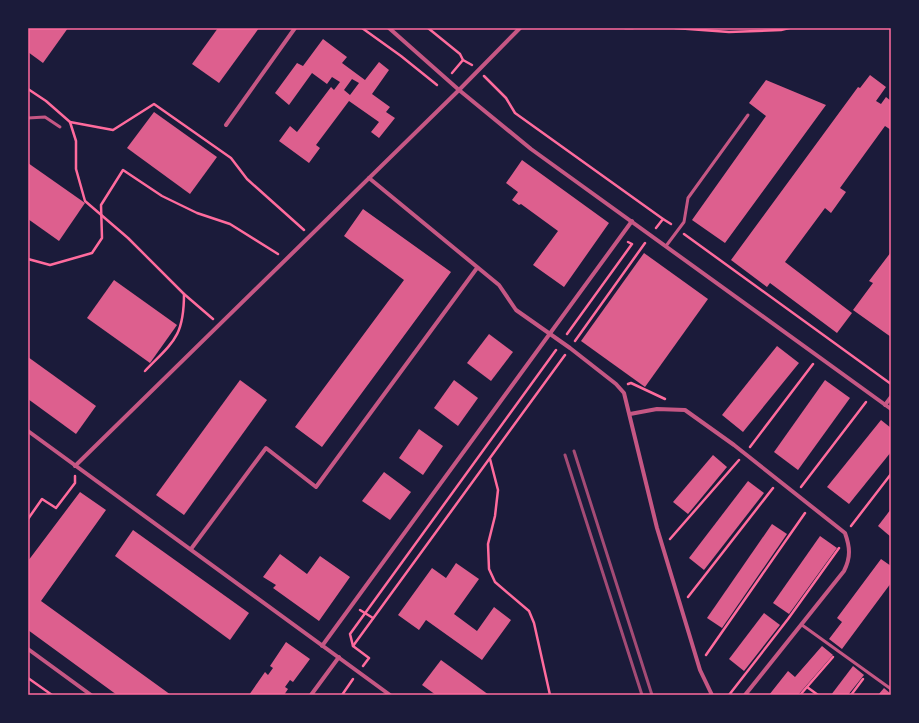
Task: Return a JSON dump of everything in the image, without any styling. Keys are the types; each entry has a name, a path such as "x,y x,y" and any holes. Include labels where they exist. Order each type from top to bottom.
{"street":[{"path":"226,125 295,28"},
{"path":"389,28 459,90 531,149 891,409"},
{"path":"75,466 459,90 520,28"},
{"path":"369,178 499,285 516,310 570,348 624,393 663,547 698,665 712,695"},
{"path":"322,646 632,221"},
{"path":"191,550 266,448 316,487 477,268"},
{"path":"885,405 891,397"},
{"path":"630,414 657,409 685,410 745,454 845,533 850,548 849,561 844,570 745,695"},
{"path":"28,431 390,695"},
{"path":"28,649 91,695"},
{"path":"311,695 339,657"}],"lane":[{"path":"666,246 684,222 688,198 748,115"},
{"path":"28,118 45,118 60,127"},
{"path":"802,624 891,689"}],"path":[{"path":"362,28 401,56 437,85 441,85 447,78"},
{"path":"428,28 460,54 463,60"},
{"path":"625,28 633,28"},
{"path":"675,28 729,32 781,30 789,28"},
{"path":"28,89 46,101 70,122 113,130 154,104 231,158 247,178 310,236"},
{"path":"70,122 76,141 76,169 85,201 128,238 184,294 220,324"},
{"path":"28,259 50,264 92,253 102,238 101,204 123,170 162,196 197,213 230,224 286,259"},
{"path":"663,219 891,384"},
{"path":"342,695 369,658 353,646 350,634 632,244 621,236"},
{"path":"145,371 176,338 184,317 184,294"},
{"path":"353,646 570,348"},
{"path":"663,547 745,454 818,357"},
{"path":"621,389 631,383 685,410"},
{"path":"795,495 872,396"},
{"path":"490,458 498,490 495,516 488,544 490,569 496,582 529,611 534,623 550,695"},
{"path":"28,519 42,499 56,508 75,483 75,466"},
{"path":"845,533 891,474"},
{"path":"681,607 778,481"},
{"path":"698,665 810,506"},
{"path":"729,695 788,619 846,538"},
{"path":"352,604 373,618"},
{"path":"800,695 838,650"},
{"path":"851,695 868,672"},
{"path":"28,678 52,695"},
{"path":"807,687 818,695"}],"building":[{"path":"29,28 68,28 43,63 28,52"},
{"path":"218,28 259,28 219,83 192,64"},
{"path":"323,39 347,57 342,63 365,80 379,62 389,70 372,94 390,107 386,112 395,118 379,138 371,132 379,122 349,101 316,145 320,148 309,163 279,141 290,126 297,132 331,87 334,90 340,82 332,77 327,84 312,73 289,105 275,93 297,63 303,66","holes":["352,79 359,83 350,95 344,90"]},
{"path":"870,75 886,87 876,101 881,104 886,97 891,101 891,130 885,126 840,188 846,192 831,213 825,208 785,262 852,313 837,333 770,283 767,287 731,260 858,87 860,88"},
{"path":"766,80 826,105 725,243 692,220 766,116 749,103"},
{"path":"154,112 217,157 190,194 127,148"},
{"path":"522,160 609,223 564,287 533,265 558,231 521,204 519,205 512,200 518,192 506,183"},
{"path":"28,163 85,203 59,241 28,219"},
{"path":"363,209 451,272 322,447 295,427 404,280 344,236"},
{"path":"891,252 891,337 853,310 873,283 869,281"},
{"path":"644,253 708,299 645,387 581,341"},
{"path":"114,280 177,325 150,363 87,318"},
{"path":"489,334 513,352 491,381 467,363"},
{"path":"777,346 799,363 743,432 722,415"},
{"path":"28,357 96,406 76,434 28,399"},
{"path":"240,380 267,400 184,515 156,495"},
{"path":"454,380 478,398 458,426 434,408"},
{"path":"825,380 850,398 798,470 774,452"},
{"path":"881,420 891,428 891,452 849,504 827,487"},
{"path":"419,429 443,446 423,475 399,458"},
{"path":"713,455 727,467 688,514 673,502"},
{"path":"384,472 411,492 390,520 362,501"},
{"path":"748,481 764,493 704,570 689,558"},
{"path":"80,492 106,510 41,601 171,695 117,695 28,630 28,561"},
{"path":"891,509 891,537 878,526"},
{"path":"772,524 787,534 722,628 707,618"},
{"path":"133,530 249,613 230,640 115,556"},
{"path":"820,536 837,548 789,614 773,603"},
{"path":"280,554 307,574 320,556 350,577 319,621 273,588 276,585 263,577"},
{"path":"881,559 891,566 891,583 842,649 829,639 842,622 837,618"},
{"path":"456,563 479,579 454,614 477,631 494,607 511,620 482,660 426,620 419,630 398,615 432,568 446,578"},
{"path":"764,613 780,625 744,671 729,659"},
{"path":"286,642 310,659 293,682 290,680 285,687 288,689 284,695 249,695 265,672 268,675 273,668 270,666"},
{"path":"822,646 833,655 798,695 769,695 788,671 795,677"},
{"path":"441,660 489,695 436,695 422,685"},
{"path":"853,666 864,675 848,695 831,695"},
{"path":"884,688 891,694 891,695 878,695"}],"railway":[{"path":"574,451 652,695"},
{"path":"565,455 642,695"}]}
